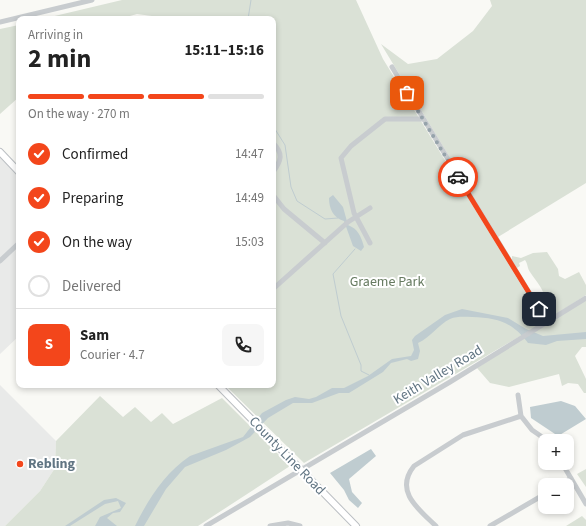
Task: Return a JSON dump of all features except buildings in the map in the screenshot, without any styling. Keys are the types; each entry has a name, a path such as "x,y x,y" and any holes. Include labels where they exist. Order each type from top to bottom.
{"main road":[{"path":"0,152 16,169"},
{"name":"County Line Road","path":"221,388 356,526"}],"street":[{"path":"25,16 92,0"},
{"path":"0,22 16,18"},
{"path":"392,67 547,322"},
{"path":"370,243 354,213 341,158 350,146 385,119 423,119"},
{"path":"276,146 280,151 281,156 276,167"},
{"path":"276,199 284,209 325,243"},
{"path":"276,286 346,224 370,208"},
{"path":"0,261 16,246"},
{"name":"Keith Valley Road","path":"206,526 536,330 586,298"},
{"path":"518,395 521,416 532,430 538,434"},
{"path":"435,526 417,508 407,493 405,486 410,471 414,466 463,435 521,416"},
{"path":"566,470 571,478"},
{"path":"574,483 586,504"},
{"path":"490,526 538,498"},
{"path":"270,526 288,523 300,526"}],"shaded area":[{"path":"0,157 16,174 16,339 0,354"},
{"path":"333,195 343,207 348,225 357,231 360,236 364,247 361,251 353,246 344,221 337,218 332,212 329,198"},
{"path":"462,309 508,318 526,329 543,336 586,332 586,339 557,341 546,345 528,343 516,330 504,322 472,317 458,317 450,319 442,324 427,338 418,343 420,351 418,359 411,361 407,359 391,363 383,372 349,393 339,393 312,403 293,403 268,418 250,437 226,450 185,467 166,489 144,526 135,526 158,487 172,471 190,456 243,437 262,413 286,400 295,397 309,399 316,397 332,388 344,388 368,376 392,359 411,356 414,350 412,340 415,336 445,315"},
{"path":"0,385 56,441 55,468 40,491 5,526 0,526"},
{"path":"561,401 575,406 586,419 561,434 555,434 531,418 530,407"},
{"path":"371,449 376,456 349,479 352,492 362,503 358,508 349,500 344,490 330,473"},
{"path":"116,498 126,503 120,512 113,513 107,518 117,526 95,526 100,517 121,508 118,501 105,504 70,526 65,526 104,500"}],"green space":[{"name":"Graeme Park","path":"122,0 356,0 383,59 544,322 304,463 228,388 276,388 276,16 152,16 137,14 130,16 55,16"},
{"path":"490,0 586,0 586,183 498,237 381,44 408,64 437,59 473,31 492,6"},
{"path":"16,26 16,100 0,114 0,29"},
{"path":"547,252 558,269 559,276 565,279 579,272 586,285 586,295 547,320 538,305 545,305 543,291 529,270 525,260 519,263 520,266 517,268 512,261 512,256 521,258 533,253"},
{"path":"586,298 586,347 582,347 575,356 586,379 586,393 584,393 578,384 568,383 562,386 559,374 509,387 490,383 477,368"},
{"path":"100,396 123,417 135,407 151,422 162,413 173,424 222,398 290,466 198,526 5,526 40,491 55,468 56,441"},
{"path":"586,469 586,487 577,474"},
{"path":"582,516 586,520 586,526 566,526"}],"waterway":[{"path":"248,16 251,0"},
{"path":"276,131 285,145 291,187 297,201 325,219 338,218"},
{"path":"355,249 333,274 341,316 361,365 361,371 369,375"}],"way so far":[{"path":"407,93 458,177"}],"place":[{"name":"Rebling","path":"20,464"}],"route":[{"path":"458,177 539,309"}]}
